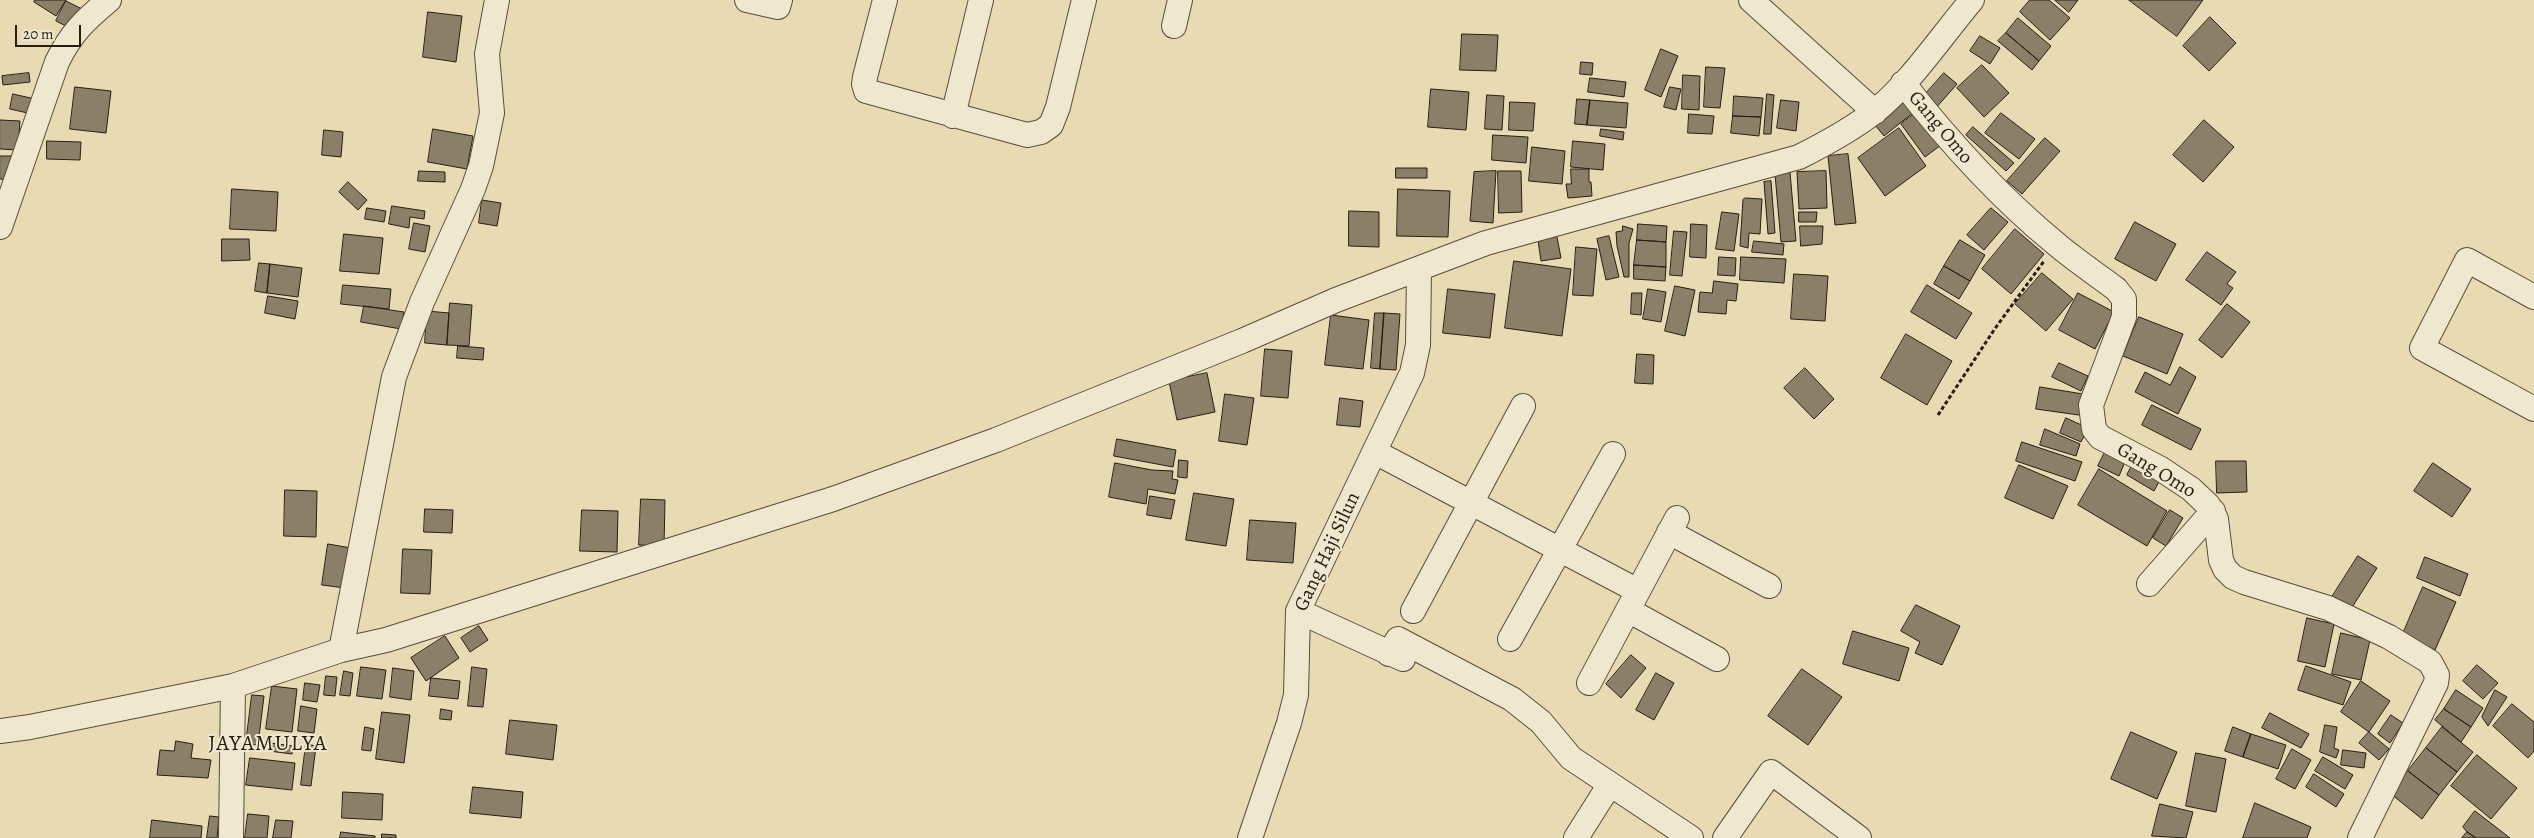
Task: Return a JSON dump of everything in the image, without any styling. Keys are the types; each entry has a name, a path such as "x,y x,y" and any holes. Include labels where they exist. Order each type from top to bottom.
{"street":[{"path":"0,227 66,41 80,24 109,0"},
{"path":"340,650 394,377 422,302 473,189 480,166 492,113 487,54 497,0"},
{"path":"747,0 778,7 780,0"},
{"path":"885,0 865,77 866,90 1026,135 1041,132 1051,124 1058,107 1084,0"},
{"path":"953,116 981,0"},
{"path":"1174,26 1180,0"},
{"path":"1751,0 1875,112"},
{"path":"0,731 30,727 234,686 340,650 396,637 833,499 996,440 1242,341 1336,300 1503,238 1799,157 1835,139 1875,112 1903,83 1972,0"},
{"name":"Gang Omo","path":"1903,83 1963,157 1991,186 2056,244 2116,289 2124,299 2124,317 2091,405 2094,429 2100,437 2161,469 2190,488 2213,511 2221,560 2225,569 2232,577 2351,617 2418,653 2435,669 2437,675 2436,683 2360,838"},
{"path":"2534,297 2467,260 2422,348 2534,409"},
{"name":"Gang Haji Silun","path":"1250,838 1290,723 1296,695 1298,610 1406,388 1416,358 1419,270"},
{"path":"1414,611 1523,406"},
{"path":"1376,452 1558,549 1717,659"},
{"path":"1510,639 1558,549 1613,454"},
{"path":"2149,584 2213,511"},
{"path":"1589,684 1673,525 1769,586"},
{"path":"1298,610 1389,654 1512,699 1541,722 1571,758 1691,838"},
{"path":"231,838 234,686"},
{"path":"1725,838 1770,772 1859,838"},
{"path":"1576,838 1610,784"}],"path":[{"path":"1938,415 1994,330 2056,244"}],"building":[{"path":"35,0 66,0 56,16 34,2"},
{"path":"2030,0 2049,0 2070,18 2050,40 2020,12"},
{"path":"2055,0 2078,0 2069,12"},
{"path":"2129,0 2203,0 2177,36"},
{"path":"66,1 82,9 72,29 56,21"},
{"path":"428,12 462,16 456,62 423,57"},
{"path":"2210,17 2236,43 2209,71 2183,46"},
{"path":"2018,18 2051,46 2039,61 2006,33"},
{"path":"2006,33 2039,61 2032,70 1998,41"},
{"path":"1462,34 1498,35 1496,71 1460,70"},
{"path":"1980,36 2000,48 1990,64 1970,51"},
{"path":"1661,49 1678,56 1661,97 1645,90"},
{"path":"1581,62 1593,63 1592,75 1580,74"},
{"path":"1982,65 2009,93 1984,117 1957,88"},
{"path":"1706,67 1725,68 1720,108 1704,107"},
{"path":"29,73 30,82 3,85 2,76"},
{"path":"1944,73 1957,84 1935,109 1922,98"},
{"path":"1683,75 1700,76 1699,110 1682,109"},
{"path":"1590,78 1626,82 1624,97 1588,92"},
{"path":"75,87 111,91 106,133 70,129"},
{"path":"1670,87 1681,89 1676,110 1664,107"},
{"path":"1431,89 1469,92 1466,130 1428,127"},
{"path":"13,94 35,99 32,114 10,109"},
{"path":"1767,94 1774,95 1771,134 1764,134"},
{"path":"1487,95 1504,96 1502,130 1485,129"},
{"path":"1734,96 1763,98 1761,117 1733,116"},
{"path":"1911,97 1919,108 1884,136 1875,125"},
{"path":"1577,99 1590,100 1587,125 1575,124"},
{"path":"1590,100 1628,103 1626,128 1587,125"},
{"path":"1781,100 1799,102 1796,131 1777,128"},
{"path":"1510,102 1535,103 1533,131 1509,130"},
{"path":"1921,109 1945,142 1925,157 1901,124"},
{"path":"2001,113 2035,139 2019,159 1985,133"},
{"path":"1689,114 1714,116 1712,134 1688,133"},
{"path":"1733,116 1761,117 1759,136 1731,133"},
{"path":"0,120 20,121 18,150 0,149"},
{"path":"2204,120 2234,147 2203,182 2173,155"},
{"path":"1973,127 2014,163 2006,171 1966,135"},
{"path":"1899,128 1926,166 1885,196 1858,158"},
{"path":"433,129 473,136 467,169 428,162"},
{"path":"1601,129 1624,132 1623,140 1600,136"},
{"path":"324,130 343,132 341,157 322,155"},
{"path":"1493,135 1528,137 1526,163 1492,160"},
{"path":"2045,138 2060,151 2022,194 2007,181"},
{"path":"47,141 81,142 80,160 47,159"},
{"path":"1573,141 1605,144 1603,170 1571,167"},
{"path":"1532,147 1565,151 1562,184 1529,181"},
{"path":"1848,154 1856,223 1835,225 1828,156"},
{"path":"0,156 13,156 12,180 0,179"},
{"path":"1396,168 1427,168 1427,178 1396,178"},
{"path":"1571,169 1589,169 1592,196 1568,198 1566,184 1571,184"},
{"path":"419,171 445,172 445,182 418,181"},
{"path":"1496,171 1493,223 1470,221 1474,172"},
{"path":"1498,171 1521,171 1522,212 1499,213"},
{"path":"1826,171 1827,208 1799,209 1797,172"},
{"path":"1790,172 1796,241 1781,242 1775,174"},
{"path":"1771,181 1775,233 1768,234 1764,182"},
{"path":"348,182 367,200 358,210 339,192"},
{"path":"232,189 278,192 276,231 230,229"},
{"path":"1398,189 1450,191 1448,237 1397,236"},
{"path":"1745,198 1762,199 1760,234 1749,233 1748,248 1740,246 1743,200"},
{"path":"482,200 501,203 497,226 479,223"},
{"path":"392,206 425,211 424,219 410,217 409,228 389,224"},
{"path":"367,208 386,211 384,222 365,219"},
{"path":"1991,208 2008,222 1984,250 1967,235"},
{"path":"1349,211 1379,212 1379,247 1349,246"},
{"path":"1722,212 1739,214 1734,251 1716,249"},
{"path":"1799,212 1817,212 1816,222 1799,222"},
{"path":"2135,222 2176,244 2156,281 2115,259"},
{"path":"414,223 430,226 425,252 409,249"},
{"path":"1638,224 1667,226 1666,242 1637,240"},
{"path":"1691,224 1707,225 1706,258 1690,257"},
{"path":"1623,226 1633,229 1629,243 1629,277 1624,277 1617,246 1616,232 1622,231"},
{"path":"1800,226 1823,226 1822,244 1801,246"},
{"path":"2015,229 2044,254 2011,294 1982,269"},
{"path":"1674,231 1687,232 1682,276 1670,275"},
{"path":"344,234 383,238 379,274 340,271"},
{"path":"1609,236 1619,277 1606,280 1597,239"},
{"path":"1557,237 1561,258 1541,261 1538,240"},
{"path":"222,239 249,239 250,260 222,261"},
{"path":"1637,240 1666,242 1666,267 1634,265"},
{"path":"1960,240 1985,255 1970,281 1944,266"},
{"path":"1754,241 1784,244 1783,255 1752,252"},
{"path":"1576,247 1597,249 1593,296 1573,295"},
{"path":"2207,252 2236,272 2227,284 2233,288 2221,305 2186,280"},
{"path":"1719,257 1736,258 1735,276 1718,275"},
{"path":"1741,257 1786,259 1784,283 1740,280"},
{"path":"1514,261 1571,269 1562,336 1505,328"},
{"path":"259,263 270,264 267,293 255,291"},
{"path":"270,264 302,268 298,297 267,293"},
{"path":"1634,265 1666,267 1665,281 1634,279"},
{"path":"1944,266 1970,281 1959,299 1934,284"},
{"path":"2042,273 2073,299 2046,331 2015,304"},
{"path":"1794,274 1828,276 1825,321 1791,319"},
{"path":"1714,281 1738,284 1736,301 1727,300 1726,314 1698,312 1700,292 1712,293"},
{"path":"343,285 391,289 389,309 341,304"},
{"path":"1927,285 1972,313 1956,339 1911,312"},
{"path":"1675,286 1695,290 1685,336 1665,331"},
{"path":"1448,289 1495,294 1490,338 1443,333"},
{"path":"1648,289 1666,292 1661,322 1643,319"},
{"path":"1632,293 1642,293 1641,315 1631,314"},
{"path":"2078,293 2114,312 2095,349 2059,330"},
{"path":"268,296 298,301 295,319 265,313"},
{"path":"450,303 472,305 469,346 447,345"},
{"path":"2227,304 2250,322 2222,358 2199,340"},
{"path":"364,306 404,312 401,329 361,322"},
{"path":"427,311 449,313 447,345 425,343"},
{"path":"1375,313 1384,313 1380,369 1371,368"},
{"path":"1384,313 1400,314 1396,370 1380,369"},
{"path":"1331,315 1369,320 1363,369 1325,365"},
{"path":"2139,317 2183,334 2167,374 2123,356"},
{"path":"1906,334 1952,361 1927,405 1881,378"},
{"path":"458,346 484,348 483,360 457,358"},
{"path":"1265,349 1292,351 1288,398 1261,396"},
{"path":"1637,354 1654,355 1653,384 1635,383"},
{"path":"2059,363 2088,376 2081,391 2052,377"},
{"path":"2180,367 2196,377 2178,414 2135,392 2145,372 2170,385"},
{"path":"1805,368 1834,399 1814,419 1784,388"},
{"path":"1207,373 1215,412 1177,420 1169,381"},
{"path":"2040,387 2089,395 2086,416 2036,409"},
{"path":"1225,394 1254,398 1247,445 1219,441"},
{"path":"1340,398 1363,401 1360,427 1337,425"},
{"path":"2152,405 2201,429 2191,450 2142,425"},
{"path":"2066,418 2088,428 2081,442 2060,433"},
{"path":"2045,429 2080,444 2076,456 2040,445"},
{"path":"1117,439 1176,450 1173,467 1114,456"},
{"path":"2022,442 2082,462 2075,481 2016,461"},
{"path":"2107,448 2127,457 2119,476 2098,466"},
{"path":"1179,460 1188,461 1187,478 1178,477"},
{"path":"2216,461 2246,461 2247,492 2217,493"},
{"path":"2134,462 2161,478 2154,491 2127,475"},
{"path":"1115,463 1152,470 1173,471 1172,479 1178,480 1175,494 1148,489 1146,504 1109,497"},
{"path":"2433,463 2471,489 2452,517 2414,491"},
{"path":"2019,465 2068,486 2053,519 2005,498"},
{"path":"2099,469 2167,511 2147,546 2078,505"},
{"path":"285,490 317,491 316,537 284,536"},
{"path":"1194,493 1234,499 1226,546 1186,540"},
{"path":"1150,496 1175,500 1171,519 1147,515"},
{"path":"641,499 665,500 664,546 639,545"},
{"path":"425,509 453,510 452,533 424,532"},
{"path":"582,510 618,511 617,552 580,551"},
{"path":"2170,510 2183,518 2166,546 2153,538"},
{"path":"1250,520 1296,523 1293,563 1247,560"},
{"path":"328,544 351,548 345,588 322,585"},
{"path":"403,549 432,550 430,594 401,593"},
{"path":"2358,556 2377,568 2351,609 2332,597"},
{"path":"2425,557 2468,574 2460,596 2417,578"},
{"path":"2423,587 2456,602 2435,650 2402,636"},
{"path":"1916,605 1960,626 1942,665 1915,653 1920,642 1901,631"},
{"path":"2307,618 2334,624 2325,667 2298,661"},
{"path":"479,626 488,640 470,652 461,638"},
{"path":"1853,631 1909,648 1899,681 1843,664"},
{"path":"2341,633 2370,640 2361,680 2332,674"},
{"path":"445,636 459,658 426,681 411,658"},
{"path":"1631,655 1646,668 1621,698 1606,684"},
{"path":"2477,665 2498,683 2483,699 2463,681"},
{"path":"2306,666 2351,682 2343,705 2298,690"},
{"path":"361,667 386,670 382,699 357,696"},
{"path":"472,667 487,669 483,707 468,706"},
{"path":"393,668 414,671 411,700 390,697"},
{"path":"1802,669 1842,697 1808,745 1768,716"},
{"path":"344,671 353,673 350,696 340,695"},
{"path":"1656,673 1674,683 1654,720 1636,710"},
{"path":"326,676 337,677 335,696 324,695"},
{"path":"431,678 460,681 458,699 429,696"},
{"path":"2361,681 2390,701 2369,732 2341,712"},
{"path":"305,683 320,685 317,702 303,700"},
{"path":"272,686 297,689 292,732 266,729"},
{"path":"2456,690 2483,708 2471,727 2444,709"},
{"path":"2495,690 2507,697 2488,726 2482,717"},
{"path":"252,695 264,696 258,745 246,744"},
{"path":"2512,704 2534,722 2534,751 2528,758 2493,726"},
{"path":"301,706 317,709 314,733 298,731"},
{"path":"441,709 452,711 451,720 440,719"},
{"path":"2444,709 2471,727 2461,742 2435,720"},
{"path":"382,712 410,715 404,763 376,759"},
{"path":"2270,713 2309,734 2301,748 2262,728"},
{"path":"2391,715 2403,723 2390,743 2378,734"},
{"path":"510,720 557,725 553,760 506,754"},
{"path":"2325,725 2337,727 2334,748 2339,750 2336,758 2320,752"},
{"path":"365,727 374,729 371,751 362,750"},
{"path":"2233,727 2251,734 2243,757 2225,751"},
{"path":"2442,727 2473,752 2457,772 2426,748"},
{"path":"2131,732 2177,752 2157,799 2111,779"},
{"path":"2369,732 2389,749 2379,760 2359,743"},
{"path":"2251,734 2286,745 2278,769 2243,757"},
{"path":"176,741 193,744 191,758 211,760 208,778 157,775 160,750 174,751"},
{"path":"270,743 293,746 292,754 269,751"},
{"path":"306,744 316,746 311,786 301,785"},
{"path":"2426,748 2457,772 2439,795 2408,771"},
{"path":"2292,749 2311,760 2295,789 2276,779"},
{"path":"2343,750 2366,753 2364,768 2341,765"},
{"path":"2196,753 2226,759 2216,812 2186,806"},
{"path":"2477,755 2517,788 2491,819 2451,786"},
{"path":"2323,757 2353,775 2345,789 2315,771"},
{"path":"250,758 295,763 292,790 246,785"},
{"path":"2408,771 2439,795 2422,819 2391,794"},
{"path":"2314,774 2344,794 2336,807 2306,787"},
{"path":"473,787 523,792 521,818 470,813"},
{"path":"343,792 383,794 382,820 342,818"},
{"path":"2255,803 2311,827 2307,838 2243,838"},
{"path":"2160,804 2193,812 2186,838 2152,836"},
{"path":"2475,811 2510,838 2476,838 2467,832 2463,827"},
{"path":"248,814 269,816 267,838 245,838"},
{"path":"210,816 219,817 217,838 207,838"},
{"path":"152,820 202,826 201,838 150,838"},
{"path":"276,820 293,821 291,838 273,838"},
{"path":"341,832 375,836 375,838 340,838"},
{"path":"2467,832 2476,838 2462,838"},
{"path":"382,834 396,835 396,838 382,838"}],"district":[{"name":"JAYAMULYA","path":"268,745"}]}
